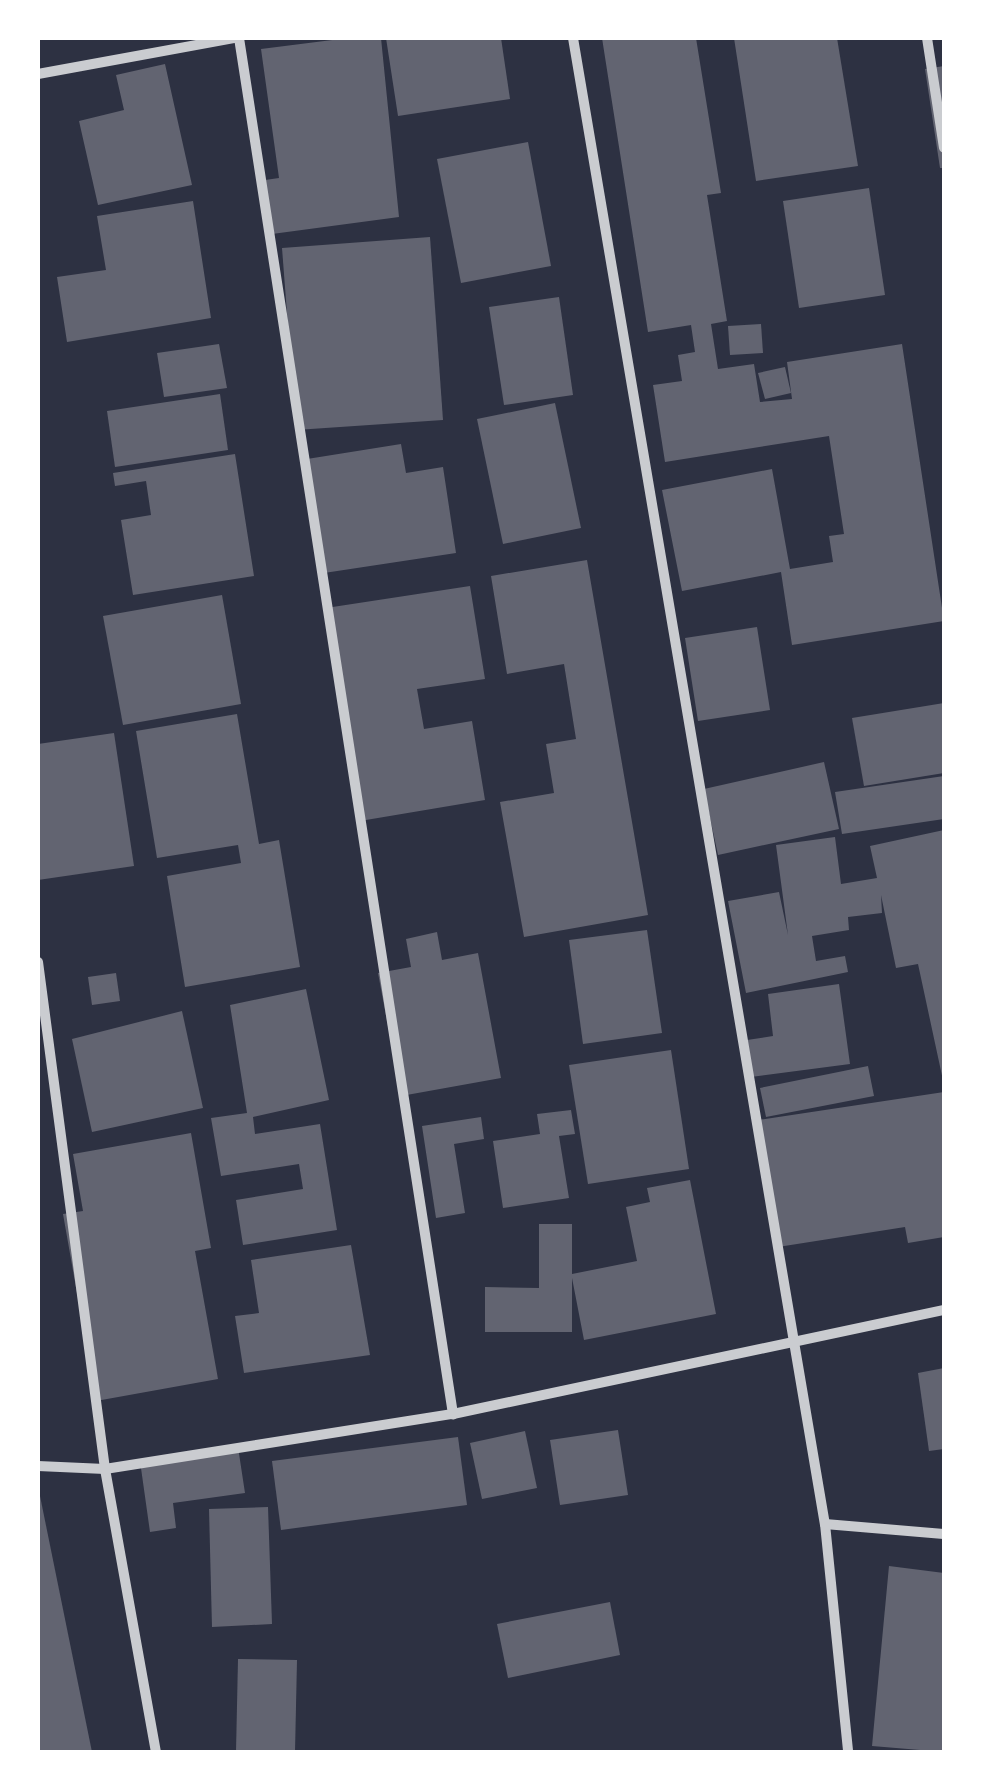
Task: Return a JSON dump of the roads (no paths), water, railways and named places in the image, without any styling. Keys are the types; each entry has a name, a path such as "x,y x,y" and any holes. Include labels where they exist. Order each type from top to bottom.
{"street":[{"path":"38,74 236,38 453,1414"},
{"path":"573,38 825,1524 848,1752"},
{"path":"927,38 944,148"},
{"path":"38,962 106,1469 156,1752"},
{"path":"38,1466 106,1469 453,1414 944,1310"},
{"path":"825,1524 944,1534"}]}
